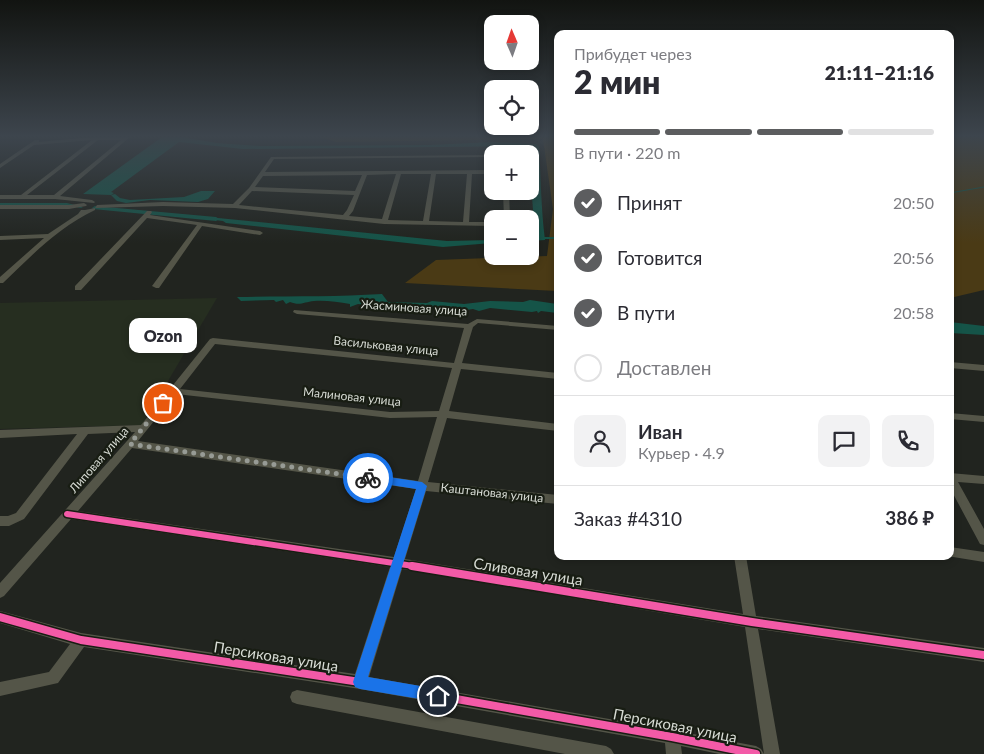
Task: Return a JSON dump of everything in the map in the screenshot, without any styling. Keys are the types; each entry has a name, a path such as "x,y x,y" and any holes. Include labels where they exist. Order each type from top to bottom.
{"street":[{"path":"23,196 54,172"},
{"path":"55,197 85,172"},
{"path":"235,206 262,174 428,172"},
{"path":"426,223 434,172"},
{"path":"466,224 470,172"},
{"path":"344,218 350,211 366,173"},
{"path":"384,222 400,173"},
{"path":"251,189 357,193"},
{"path":"0,197 55,197 96,205 115,206 235,206 384,222 484,224"},
{"path":"0,207 83,209 96,205"},
{"path":"0,281 83,209 96,205"},
{"path":"78,288 147,216 152,205"},
{"path":"147,216 192,221 200,224 260,233"},
{"path":"156,286 200,224"},
{"path":"0,238 50,236"},
{"name":"Жасминовая улица","path":"297,312 469,326 477,321 554,328"},
{"path":"360,682 459,366 469,326"},
{"name":"Васильковая улица","path":"212,341 554,376"},
{"name":"Липовая улица","path":"0,592 144,428 212,341"},
{"path":"954,365 984,368"},
{"name":"Малиновая улица","path":"173,391 390,415 444,414 554,428"},
{"path":"954,416 984,419"},
{"path":"0,434 144,428"},
{"path":"0,521 9,521 20,516 84,432"},
{"name":"Каштановая улица","path":"130,444 422,486 554,500"},
{"path":"954,477 984,480"},
{"path":"954,484 984,540"},
{"name":"Сливовая улица","path":"68,514 397,563 752,622 984,655"},
{"path":"954,553 984,557"},
{"path":"741,560 772,754"},
{"name":"Персиковая улица","path":"0,617 81,640 360,682 672,737 756,754"},
{"path":"0,689 53,678 81,640"},
{"path":"297,697 606,754"},
{"path":"672,737 674,754"}],"shaded area":[{"path":"113,172 138,172 111,192 114,193 111,195 83,194"},
{"path":"540,172 545,240 539,240 539,210 533,210 532,200 539,200"},
{"path":"548,172 554,172 554,291 405,283 436,260 484,258 484,265 539,265 539,256 547,256 553,209"},
{"path":"954,172 984,172 984,290 954,297"},
{"path":"201,191 215,191 208,199 198,202 150,200 126,203 117,201 111,195 115,194 120,198 130,200 184,197"},
{"path":"208,217 447,241 484,240 484,244 443,247 226,223 206,219"},
{"path":"382,294 388,302 427,303 432,301 464,304 490,301 523,302 530,300 554,304 554,313 541,311 538,313 537,311 490,308 479,311 473,309 388,307 358,304 350,307 350,304 323,301 299,304 290,302 286,304 283,300 276,302 274,300 241,301 237,297"},
{"path":"217,298 142,425 0,429 0,303"},
{"path":"954,322 984,326 984,335 954,333"}],"waterway":[{"path":"954,192 984,187"},
{"path":"0,204 67,204 81,207"},
{"path":"95,208 216,219"},
{"path":"544,238 554,238"}],"cycle path":[{"path":"67,514 397,563 752,622 984,655"},
{"path":"0,617 81,640 360,682 672,737 756,754"}],"way so far":[{"path":"163,403 130,444 368,478"}],"place":[{"name":"Ozon","path":"163,403"}],"route":[{"path":"368,478 422,486 360,682 438,696"}]}
